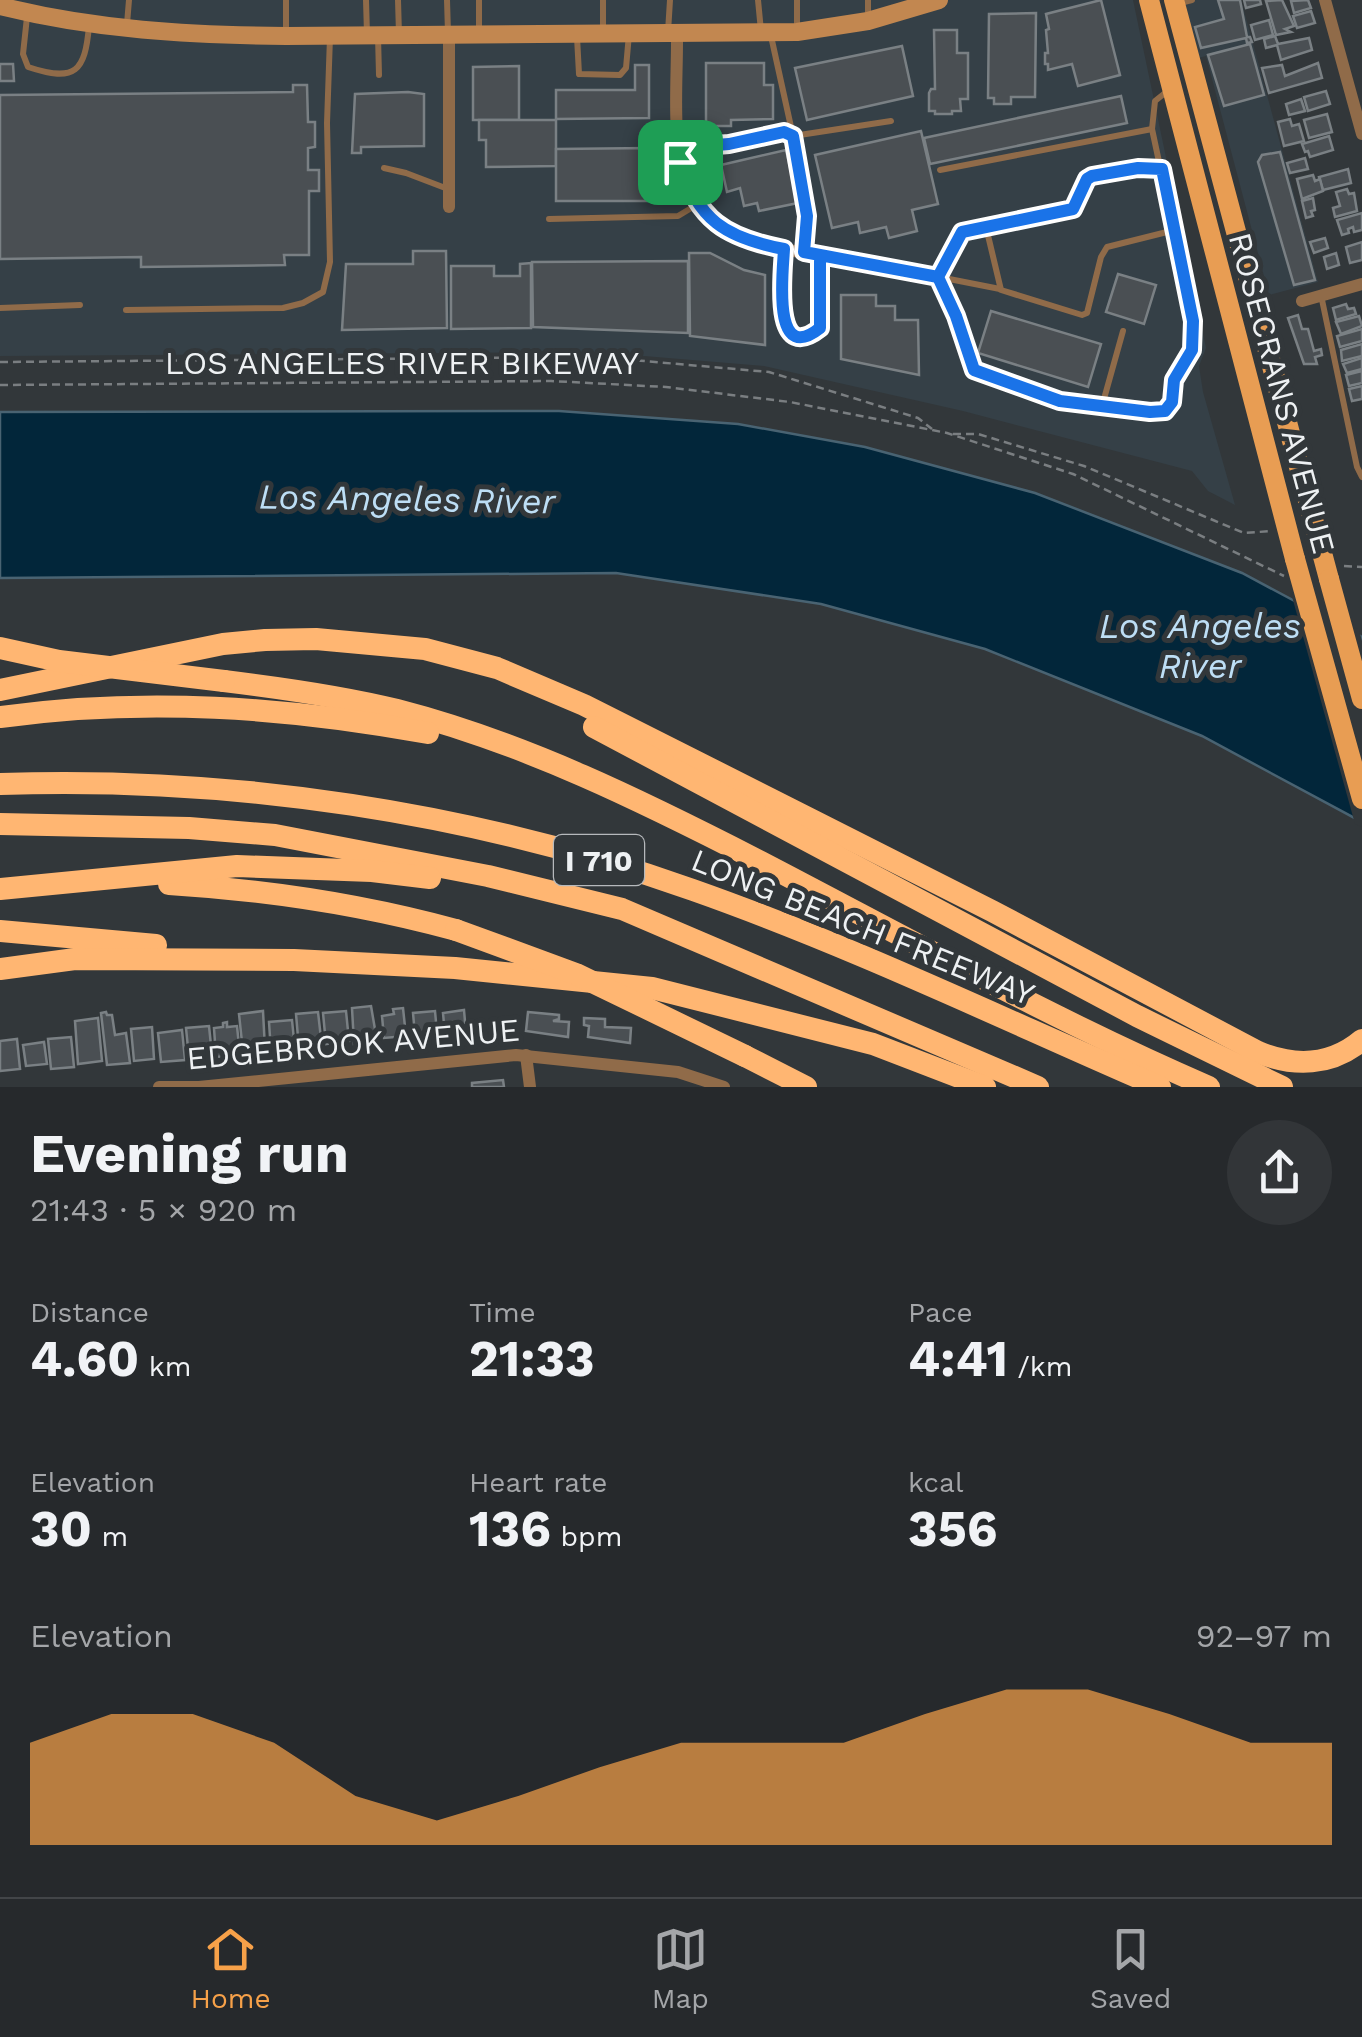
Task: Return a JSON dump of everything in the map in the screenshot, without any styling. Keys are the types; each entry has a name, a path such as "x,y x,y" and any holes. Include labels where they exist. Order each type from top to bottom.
{"highway":[{"path":"0,690 223,644 316,639 425,649 497,668 568,698 992,912 1258,1052 1292,1062 1320,1061 1346,1052 1362,1040"},
{"path":"386,646 490,681 570,714 1137,1016 1282,1087"},
{"path":"0,648 59,662 290,689 400,711 566,768 646,804 1060,1017 1209,1087"},
{"path":"0,717 93,707 223,706 312,714 500,746"},
{"name":"LONG BEACH FREEWAY","path":"0,784 149,786 260,794 436,820 536,842 764,916 1160,1087"},
{"name":"I 710","path":"0,824 190,828 274,835 488,876 622,909 1038,1087"},
{"path":"0,889 264,866 372,870 424,878 488,876"},
{"path":"46,884 241,888 358,905 456,930 593,982 806,1087"},
{"path":"11,932 294,960"},
{"path":"11,967 130,958 294,960 455,968 652,988 873,1044 985,1087"}],"main road":[{"name":"ROSECRANS AVENUE","path":"1148,0 1294,570 1362,800"},
{"name":"ROSECRANS AVENUE","path":"1181,1 1362,699"}],"street":[{"path":"0,6 126,30 330,36 797,32 868,20 940,0"},
{"path":"1325,0 1362,134"},
{"path":"672,33 684,174 698,204 726,231 784,249 938,277"},
{"path":"448,34 449,207"},
{"path":"1302,300 1362,284"},
{"path":"526,1056 530,1087"},
{"name":"EDGEBROOK AVENUE","path":"162,1087 347,1080 526,1056 678,1072 717,1085"}],"lane":[{"path":"126,30 129,0"},
{"path":"286,0 286,36"},
{"path":"366,0 379,75"},
{"path":"398,0 399,34"},
{"path":"447,0 448,34"},
{"path":"478,0 479,34"},
{"path":"603,0 603,33"},
{"path":"670,0 672,33"},
{"path":"758,0 793,136 807,216 804,252"},
{"path":"797,0 797,32"},
{"path":"868,0 868,20"},
{"path":"27,13 23,54 32,69 79,68 87,51 89,25"},
{"path":"576,34 578,70 584,77 624,73 629,33"},
{"path":"126,310 283,308 323,292 330,262 330,36"},
{"path":"938,277 974,370 1060,401 1165,411 1172,402 1174,380 1192,350 1193,321 1152,129 1154,101 1171,88"},
{"path":"679,148 891,121"},
{"path":"940,170 1152,129"},
{"path":"384,168 449,190"},
{"path":"938,277 962,232 1073,209 1092,176 1138,168 1162,169"},
{"path":"549,219 678,216 698,204"},
{"path":"986,227 1000,290"},
{"path":"938,277 1000,290 1082,315 1087,314 1107,247 1175,230"},
{"path":"784,249 783,316 785,329 792,335 808,335 820,328 820,255"},
{"path":"1321,295 1362,477"},
{"path":"0,308 80,305"},
{"path":"1102,406 1124,331"}],"path":[{"path":"0,362 598,357 770,372 918,418 935,431"},
{"name":"LOS ANGELES RIVER BIKEWAY","path":"0,385 551,380 666,387 790,402 947,434 1073,474 1294,570"},
{"path":"947,434 978,434 1049,454 1244,533 1286,528"},
{"path":"1328,574 1362,566"}],"shaded area":[{"path":"0,0 1133,0 1206,348 1199,366 1203,392 1235,505 1208,491 1192,471 963,411 764,366 596,352 0,356"},
{"path":"1183,0 1241,0 1318,282 1269,295 1206,56 1198,58"}],"water":[{"name":"Los Angeles River","path":"559,411 738,424 865,447 1035,493 1242,573 1362,637 1362,822 1202,736 985,649 821,604 616,573 0,578 0,412"}],"pier":[{"path":"1291,593 1359,630 1362,827 1355,824"}],"building":[{"path":"1101,0 1120,75 1078,86 1072,64 1048,70 1045,64 1049,29 1046,14"},
{"path":"1218,0 1240,0 1247,37 1252,42 1247,43 1246,38 1201,48 1195,27 1224,19"},
{"path":"1244,0 1260,0 1261,4 1246,8"},
{"path":"1282,0 1294,26 1285,29 1291,32 1276,35 1266,1"},
{"path":"1308,0 1311,8 1294,13 1291,1"},
{"path":"1311,11 1315,23 1297,28 1293,16"},
{"path":"1036,13 1035,97 1011,97 1011,104 994,104 994,98 988,98 989,14"},
{"path":"1269,20 1273,35 1255,40 1251,25"},
{"path":"934,30 957,30 957,53 968,53 968,99 960,99 961,111 952,114 929,111 929,93 935,89"},
{"path":"1275,36 1278,44 1309,38 1312,50 1281,60 1277,45 1266,48 1264,39"},
{"path":"1250,44 1264,95 1224,106 1208,55"},
{"path":"902,46 913,96 807,120 795,68"},
{"path":"706,63 764,63 764,85 773,85 773,119 731,120 731,126 706,126"},
{"path":"1318,63 1322,78 1269,93 1262,68 1282,65 1285,76"},
{"path":"0,64 13,64 14,81 0,81"},
{"path":"635,65 649,65 649,118 556,119 556,90 635,90"},
{"path":"519,66 519,120 473,120 473,67"},
{"path":"293,85 307,85 308,122 315,122 315,147 308,148 308,170 319,170 319,191 309,191 309,255 284,255 285,265 141,267 141,257 0,259 0,95 293,92"},
{"path":"1326,91 1330,104 1308,111 1304,97"},
{"path":"355,94 424,94 424,146 361,147 361,153 352,153"},
{"path":"1121,96 1127,123 930,164 924,138"},
{"path":"1301,99 1305,111 1289,115 1286,104"},
{"path":"1327,114 1332,132 1309,138 1304,120"},
{"path":"1290,119 1292,126 1299,124 1304,141 1284,146 1278,122"},
{"path":"479,120 556,120 556,166 486,167 486,140 479,140"},
{"path":"921,131 938,204 912,210 917,231 889,238 886,227 860,233 858,222 832,228 815,155"},
{"path":"1329,136 1333,150 1310,157 1305,152 1302,144"},
{"path":"650,148 650,185 657,185 657,201 556,201 556,149"},
{"path":"786,150 798,203 759,211 757,203 744,206 740,188 727,192 721,165"},
{"path":"1280,152 1315,280 1294,285 1258,162 1262,155"},
{"path":"1305,158 1308,169 1290,173 1287,163"},
{"path":"1348,169 1351,183 1323,190 1319,177"},
{"path":"1313,175 1315,181 1320,179 1323,191 1302,199 1297,179"},
{"path":"1347,189 1349,194 1354,193 1357,211 1335,217 1333,208 1340,206 1336,192"},
{"path":"1313,198 1313,216 1306,218 1302,201"},
{"path":"1362,213 1362,230 1354,232 1353,227 1342,235 1337,220"},
{"path":"1325,238 1328,248 1314,253 1310,242"},
{"path":"1362,242 1362,260 1350,263 1346,247"},
{"path":"413,251 446,251 447,328 342,330 346,264 413,264"},
{"path":"689,253 710,253 744,270 765,275 765,345 690,336"},
{"path":"1336,253 1339,265 1327,269 1324,257"},
{"path":"688,261 688,333 533,327 532,262"},
{"path":"531,263 531,328 451,329 451,266 494,266 494,276 520,276 520,264"},
{"path":"1118,274 1156,285 1144,324 1106,312"},
{"path":"841,295 876,295 876,306 895,306 895,320 918,320 919,375 841,359"},
{"path":"1346,304 1356,314 1336,320 1333,308"},
{"path":"991,311 1101,344 1088,387 978,353"},
{"path":"1298,315 1302,329 1308,329 1314,351 1321,349 1322,355 1315,357 1317,364 1304,364 1288,318"},
{"path":"1359,316 1362,326 1341,334 1336,322"},
{"path":"1362,329 1362,341 1340,347 1337,336"},
{"path":"1362,344 1362,356 1342,361 1341,350"},
{"path":"1362,358 1362,369 1347,373 1343,364"},
{"path":"1362,371 1362,383 1349,386 1346,375"},
{"path":"1362,386 1362,399 1352,401 1349,389"},
{"path":"371,1006 377,1041 354,1044 352,1008"},
{"path":"403,1008 406,1036 384,1038 382,1016"},
{"path":"464,1010 466,1033 445,1035 443,1013"},
{"path":"263,1011 265,1049 243,1052 239,1014"},
{"path":"346,1011 349,1041 326,1044 323,1013"},
{"path":"435,1011 437,1033 415,1035 413,1013"},
{"path":"318,1012 322,1047 299,1049 296,1014"},
{"path":"528,1012 559,1015 553,1021 569,1022 568,1037 526,1031"},
{"path":"101,1013 112,1015 115,1035 126,1033 130,1063 107,1065"},
{"path":"98,1018 102,1061 78,1064 75,1021"},
{"path":"584,1018 605,1019 605,1027 631,1028 630,1043 588,1037 589,1026 584,1025"},
{"path":"292,1020 295,1050 271,1052 269,1022"},
{"path":"227,1022 227,1027 237,1026 240,1055 216,1057 214,1028"},
{"path":"209,1026 212,1055 189,1058 186,1028"},
{"path":"152,1027 154,1059 134,1061 131,1029"},
{"path":"182,1030 185,1060 161,1062 158,1033"},
{"path":"71,1037 74,1067 51,1069 48,1039"},
{"path":"17,1039 20,1069 0,1071 0,1041"},
{"path":"44,1042 47,1064 26,1066 23,1045"},
{"path":"503,1080 504,1087 472,1087 472,1083"}],"route":[{"path":"680,162 679,148 729,144 784,132 793,136 807,216 804,252 938,277 962,232 1073,209 1092,176 1138,168 1162,169 1193,321 1192,350 1174,380 1172,402 1165,411 1150,412 1060,401 974,370 938,277 820,255 820,328 808,335 792,335 785,329 783,316 784,249 738,237 716,224 690,190 680,162"}]}
